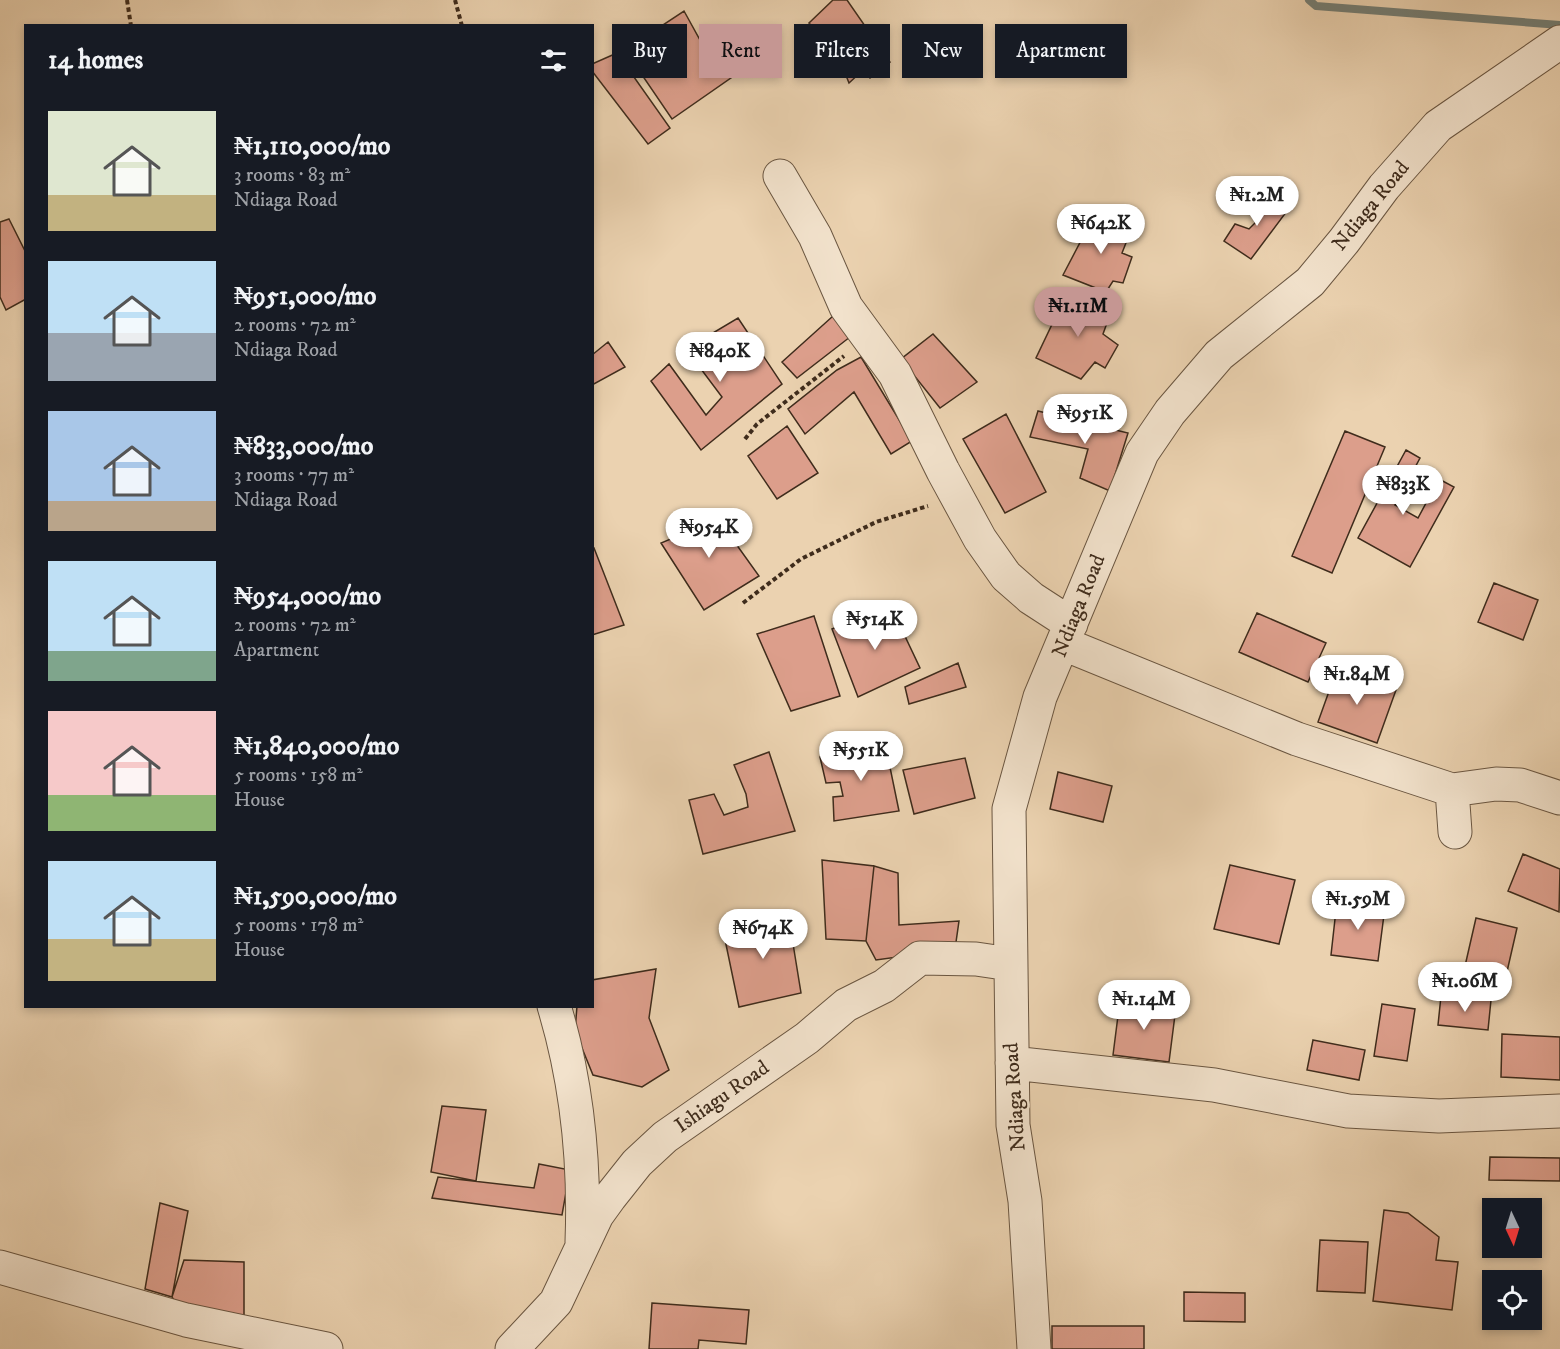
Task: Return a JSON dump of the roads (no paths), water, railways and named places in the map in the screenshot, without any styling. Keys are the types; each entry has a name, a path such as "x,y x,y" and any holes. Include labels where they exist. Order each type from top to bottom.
{"street":[{"name":"Ndiaga Road","path":"1034,1349 1025,1201 1013,1125 1009,808 1040,698 1142,453 1170,412 1219,355 1310,282 1384,187 1438,126 1560,42"},
{"path":"780,176 815,236 837,290 895,374 980,539 1006,576 1067,634 1297,739 1452,790 1496,784 1520,785 1560,798"},
{"path":"1452,790 1455,832"},
{"name":"Ishiagu Road","path":"512,1349 556,1302 597,1215 637,1164 665,1137 807,1038 846,1005 884,986 920,958 976,958 1010,964"},
{"path":"555,1008 569,1054 579,1135 582,1247"},
{"path":"1012,1063 1214,1085 1348,1110 1438,1116 1560,1111"},
{"path":"0,1267 186,1320 326,1349"}],"waterway":[{"path":"1309,0 1316,6 1560,25"}]}
